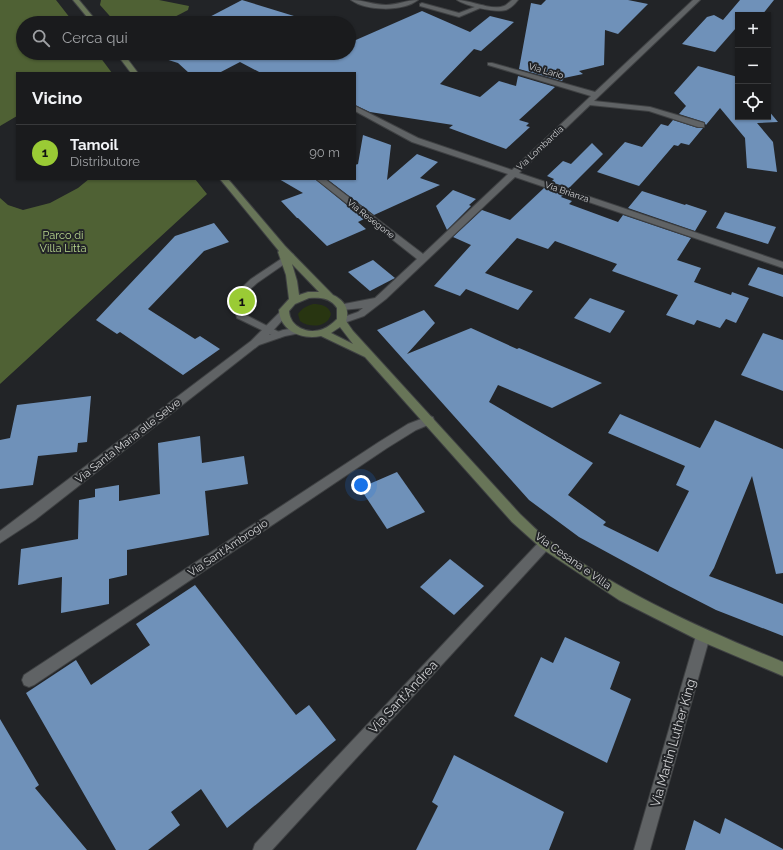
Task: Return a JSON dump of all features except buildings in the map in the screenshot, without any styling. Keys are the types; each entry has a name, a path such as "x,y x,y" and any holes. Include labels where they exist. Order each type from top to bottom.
{"main road":[{"path":"76,0 89,16"},
{"path":"125,60 134,72"},
{"path":"225,180 288,257 342,307 343,312 341,321 336,326 322,333 309,334 296,331 289,327 284,321 283,314 286,306 294,299 308,295 323,295 330,297"},
{"path":"288,257 294,285 294,299"},
{"name":"Via Cesana e Villa","path":"341,321 349,333 375,359 516,518 545,544 624,596 703,636 783,669"},
{"name":"Via Cesana e Villa","path":"322,333 375,359"}],"street":[{"path":"354,0 386,8 402,6 415,0"},
{"path":"460,0 482,6 503,9 507,8 515,0"},
{"name":"Via Lombardia","path":"341,321 361,314 383,297 697,0"},
{"name":"Via Lario","path":"490,64 596,95"},
{"path":"588,103 632,106 650,109 702,125"},
{"name":"Via Brianza","path":"356,109 415,140 783,265"},
{"name":"Via Resegone","path":"321,180 423,260"},
{"name":"Via Lombardia","path":"342,307 366,304 383,297"},
{"name":"Via Santa Maria alle Selve","path":"273,333 283,314"},
{"name":"Via Santa Maria alle Selve","path":"0,538 31,516 256,343 273,333 296,331"},
{"name":"Via Sant'Ambrogio","path":"29,680 383,445 412,427 429,420"},
{"name":"Via Sant'Andrea","path":"261,850 545,544"},
{"name":"Via Martin Luther King","path":"642,850 703,636"}],"lane":[{"path":"422,5 459,15 482,6"},
{"path":"273,333 240,316 236,297 254,280 288,257"}],"green space":[{"path":"0,0 56,0 69,16 16,16 16,60 102,60 111,72 16,72 16,117 0,126"},
{"path":"101,0 159,0 189,6 188,10 176,16 110,16 100,5"},
{"name":"Parco di Villa Litta","path":"88,180 196,180 207,194 0,384 0,198 8,205 23,210 50,203 78,188"},
{"path":"313,304 327,307 330,311 331,314 326,322 313,326 300,321 298,314"}],"place":[{"name":"Tamoil","path":"242,301"}]}
